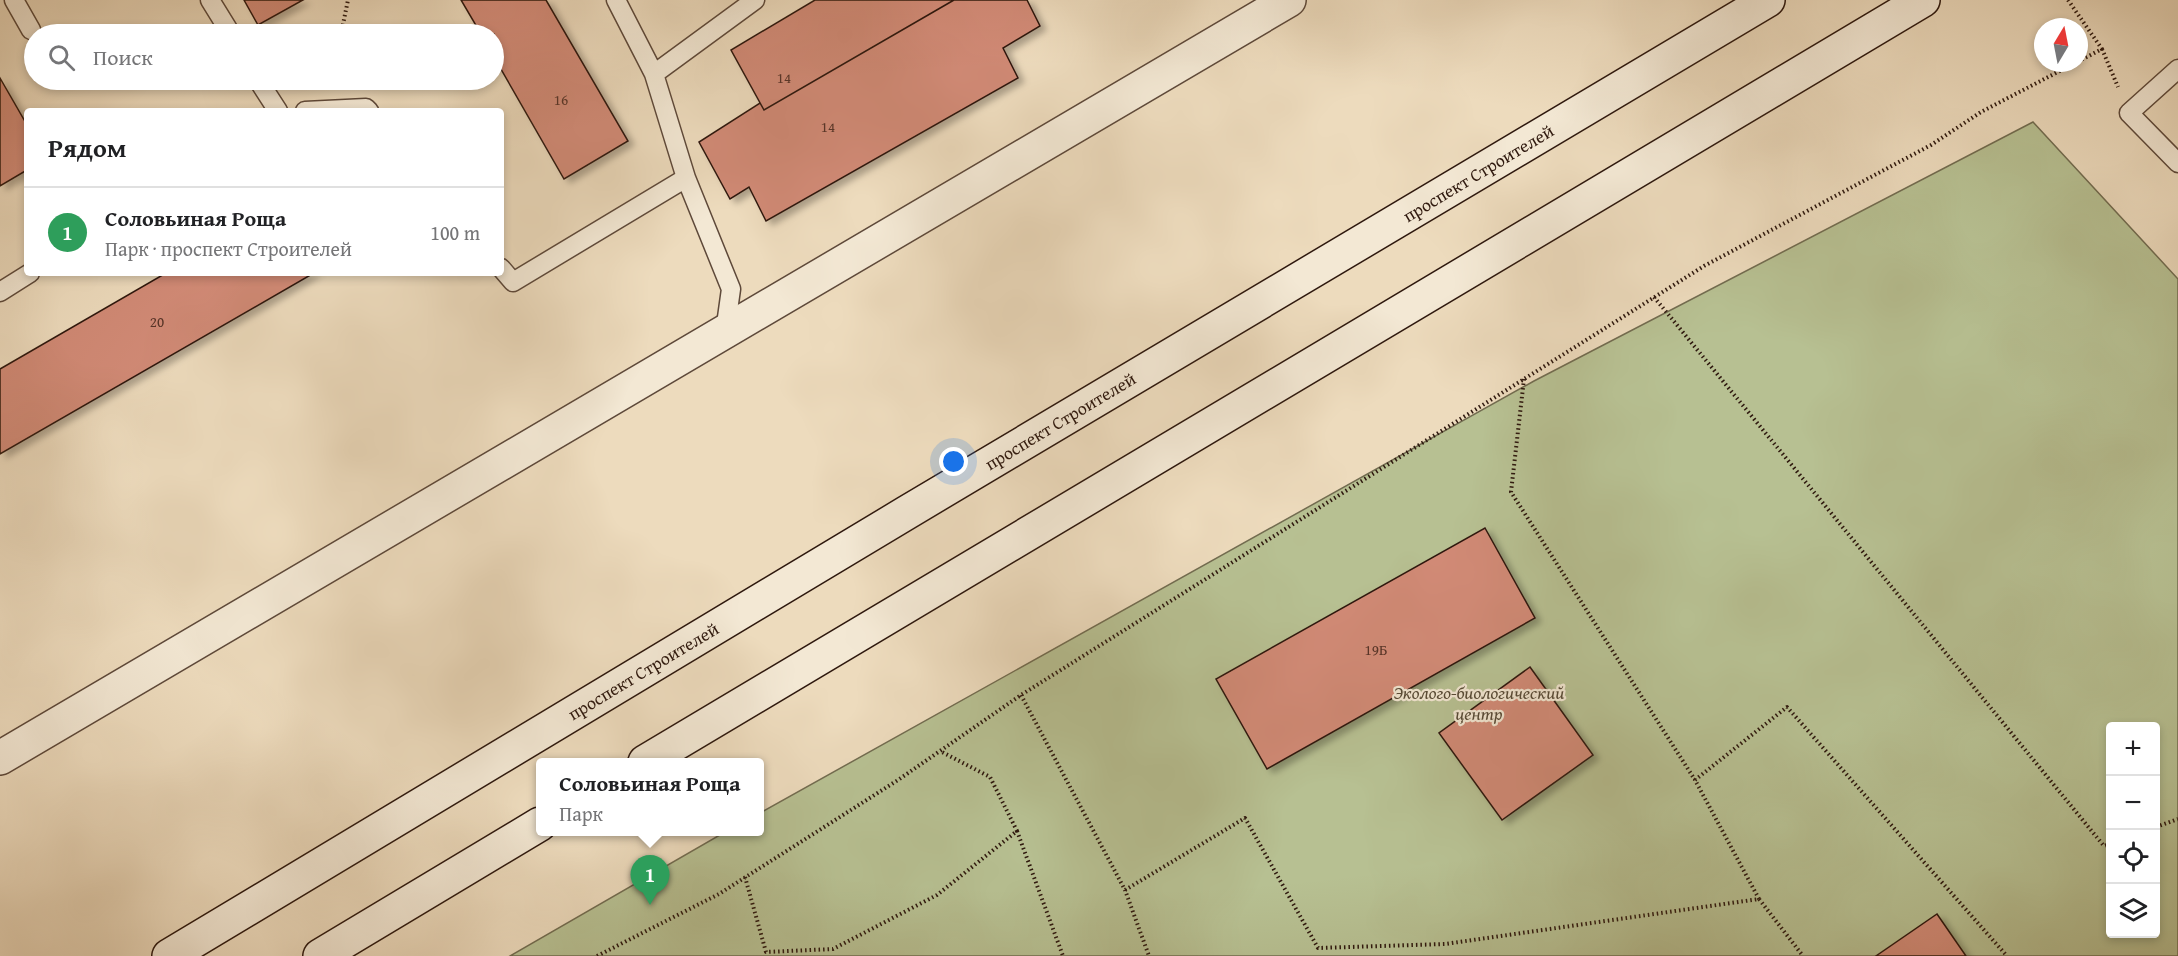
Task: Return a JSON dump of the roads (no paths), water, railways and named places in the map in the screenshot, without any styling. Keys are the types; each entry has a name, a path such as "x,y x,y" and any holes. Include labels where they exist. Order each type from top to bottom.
{"main road":[{"path":"0,758 1289,0"},
{"name":"проспект Строителей","path":"169,956 937,494 1768,0"},
{"path":"652,758 1923,0"},
{"path":"320,956 536,826"}],"lane":[{"path":"14,0 28,24"},
{"path":"210,0 225,24"},
{"path":"616,0 654,74 686,178 731,289 725,332"},
{"path":"654,74 755,0"},
{"path":"2178,69 2129,113 2178,163"},
{"path":"264,90 276,108"},
{"path":"504,272 513,282 686,178"},
{"path":"0,292 25,276"}],"place":[{"name":"Соловьиная Роща","path":"650,905"}],"park label":[{"name":"Эколого-биологический центр","path":"1479,702"}]}
